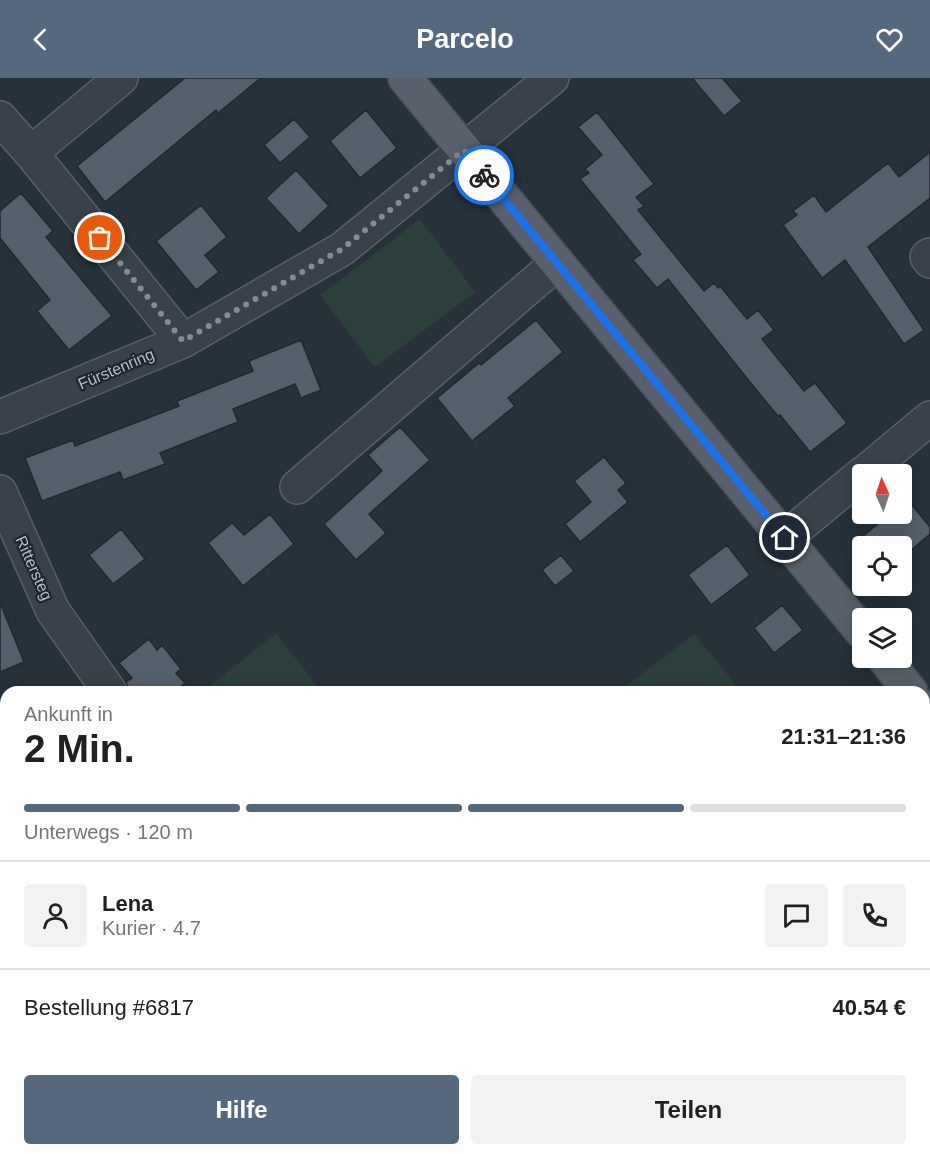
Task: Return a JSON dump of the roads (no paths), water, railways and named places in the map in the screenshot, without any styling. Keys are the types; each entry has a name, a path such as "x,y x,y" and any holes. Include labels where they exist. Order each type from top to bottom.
{"main road":[{"path":"405,78 852,620"},
{"path":"892,668 906,686"}],"street":[{"path":"31,153 121,78"},
{"name":"Fürstenring","path":"0,417 183,341 342,249 552,78"},
{"path":"0,118 183,341"},
{"path":"930,255 927,258 930,261"},
{"path":"297,487 557,262"},
{"path":"875,464 930,418"},
{"path":"785,538 852,483"},
{"name":"Rittersteg","path":"0,492 53,612 106,686"}]}
